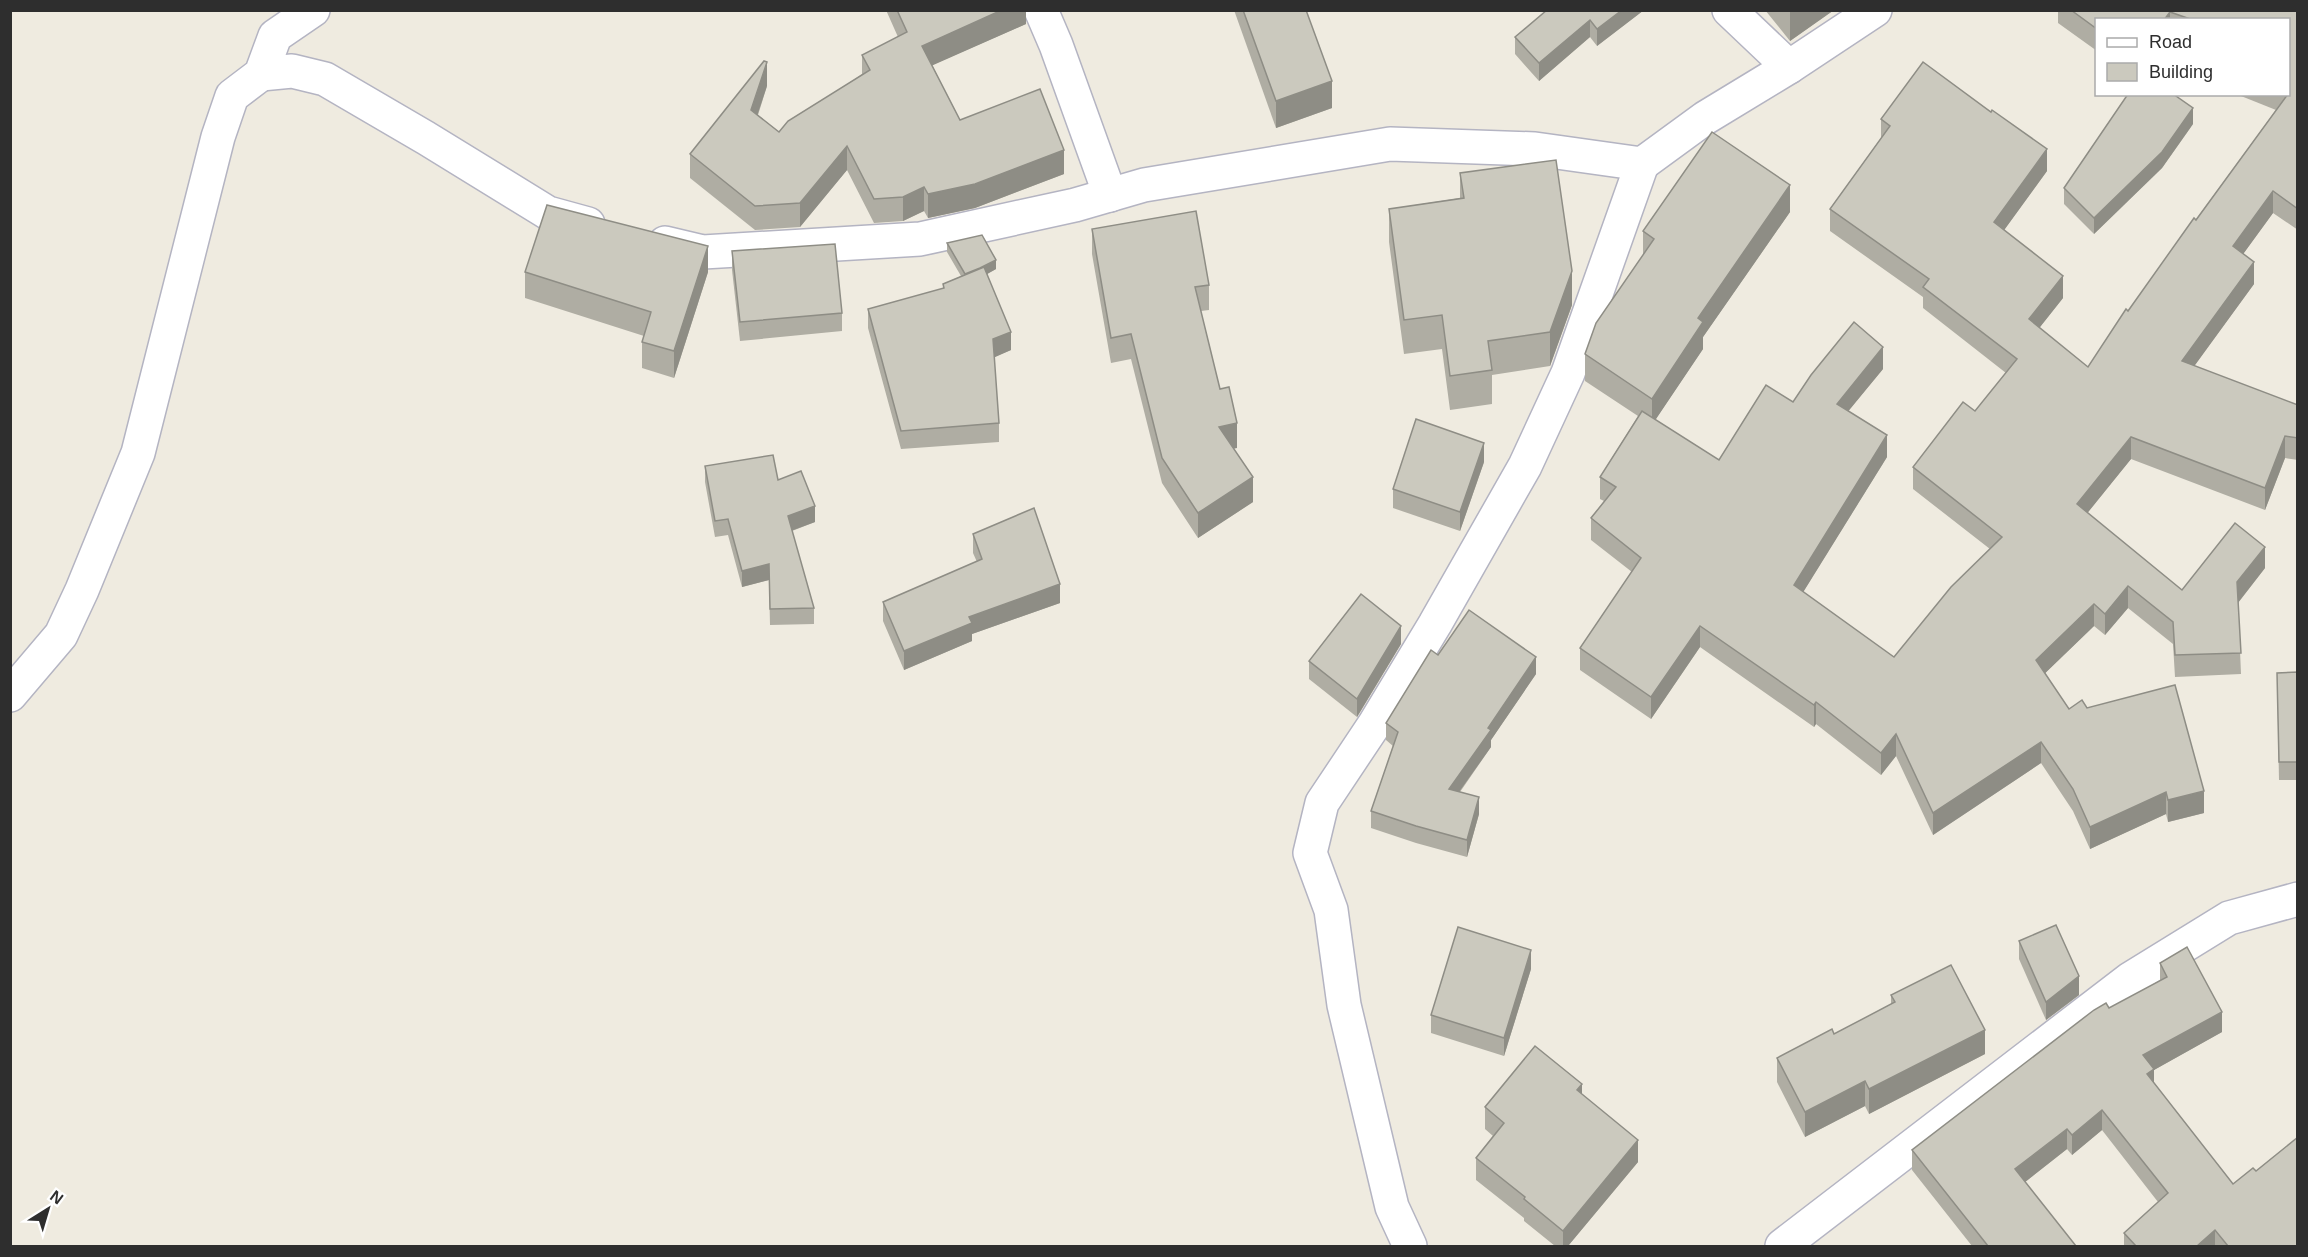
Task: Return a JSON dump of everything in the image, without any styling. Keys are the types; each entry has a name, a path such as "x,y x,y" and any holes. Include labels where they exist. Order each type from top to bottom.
{"street":[{"path":"261,74 275,36 313,10"},
{"path":"1041,10 1056,45 1110,195"},
{"path":"1729,10 1789,68"},
{"path":"1410,1246 1392,1207 1344,1005 1331,909 1310,854 1322,803 1374,725 1435,624 1525,466 1568,373 1642,164 1705,118 1789,68 1875,10"},
{"path":"10,695 60,635 82,590 134,464 218,137 231,96 261,74 292,71 325,79 548,213 703,252 920,239 1075,205 1144,185 1390,144 1535,149 1642,164"},
{"path":"1782,1246 2130,979 2229,918 2298,898"}],"building":[{"path":"897,10 1002,10 922,46 960,120 1040,89 1064,150 975,184 928,194 924,187 903,197 874,199 847,146 800,203 755,206 690,154 764,61 767,62 751,110 779,132 788,121 870,70 862,55 907,32"},
{"path":"1243,10 1306,10 1332,81 1276,101"},
{"path":"1547,10 1622,10 1597,29 1590,20 1539,63 1515,37"},
{"path":"2071,10 2298,10 2298,209 2273,191 2233,246 2254,262 2182,361 2298,405 2298,438 2285,436 2265,488 2131,437 2077,504 2182,590 2235,523 2265,547 2237,582 2241,653 2175,655 2173,622 2128,586 2105,614 2094,604 2036,660 2069,709 2082,700 2087,708 2175,685 2204,791 2168,800 2166,792 2090,827 2073,789 2041,742 1933,813 1896,734 1881,753 1816,702 1814,705 1700,626 1651,697 1580,648 1641,558 1591,518 1616,487 1600,477 1642,411 1719,460 1766,385 1793,402 1811,375 1854,322 1883,347 1837,404 1887,435 1794,585 1894,657 1951,587 2002,537 1913,467 1963,402 1975,411 2017,359 1923,287 1929,279 1830,209 1890,126 1881,119 1923,62 1991,112 1992,110 2047,149 1994,222 2063,276 2029,319 2088,367 2126,309 2128,311 2194,218 2196,220 2287,96 2290,96 2290,18 2187,18 2170,12 2166,18 2095,18 2095,28"},
{"path":"2127,96 2176,96 2193,108 2162,152 2094,218 2064,188"},
{"path":"1712,132 1790,185 1698,318 1703,322 1652,399 1585,354 1596,323 1654,239 1643,231"},
{"path":"1556,160 1572,271 1550,332 1488,341 1492,370 1450,376 1442,315 1404,320 1389,209 1464,198 1460,173"},
{"path":"547,205 708,246 674,351 642,342 651,312 525,272"},
{"path":"1196,211 1209,285 1195,287 1220,389 1229,387 1237,423 1219,427 1253,477 1198,513 1162,458 1131,334 1111,338 1092,229"},
{"path":"982,235 996,260 965,274 947,243"},
{"path":"835,244 842,313 740,322 732,251"},
{"path":"984,267 1011,332 993,339 999,423 901,431 868,309 944,288 943,284"},
{"path":"1416,419 1484,443 1460,512 1393,489"},
{"path":"773,455 778,480 801,471 815,506 788,516 814,608 770,609 769,564 742,571 728,519 715,521 705,466"},
{"path":"1034,508 1060,584 969,617 972,623 904,651 883,602 982,559 973,534"},
{"path":"1361,594 1401,626 1357,699 1309,661"},
{"path":"1469,610 1536,657 1488,728 1491,730 1449,789 1479,797 1467,840 1371,811 1398,732 1386,723 1431,650 1438,655"},
{"path":"2298,672 2298,762 2279,762 2277,673"},
{"path":"2056,925 2079,976 2046,1002 2019,941"},
{"path":"1458,927 1531,950 1504,1038 1431,1015"},
{"path":"2187,947 2222,1012 2143,1055 2154,1069 2147,1074 2233,1184 2253,1168 2256,1171 2298,1137 2298,1246 2228,1246 2215,1230 2197,1246 2136,1246 2124,1233 2168,1193 2102,1110 2072,1135 2067,1129 2015,1169 2076,1246 1988,1246 1912,1150 2094,1010 2106,1003 2109,1008 2167,977 2160,963"},
{"path":"1951,965 1985,1030 1869,1089 1865,1081 1805,1112 1777,1058 1832,1029 1834,1034 1895,1002 1891,995"},
{"path":"1535,1046 1582,1084 1577,1090 1638,1140 1563,1231 1476,1158 1504,1123 1485,1107"}]}
